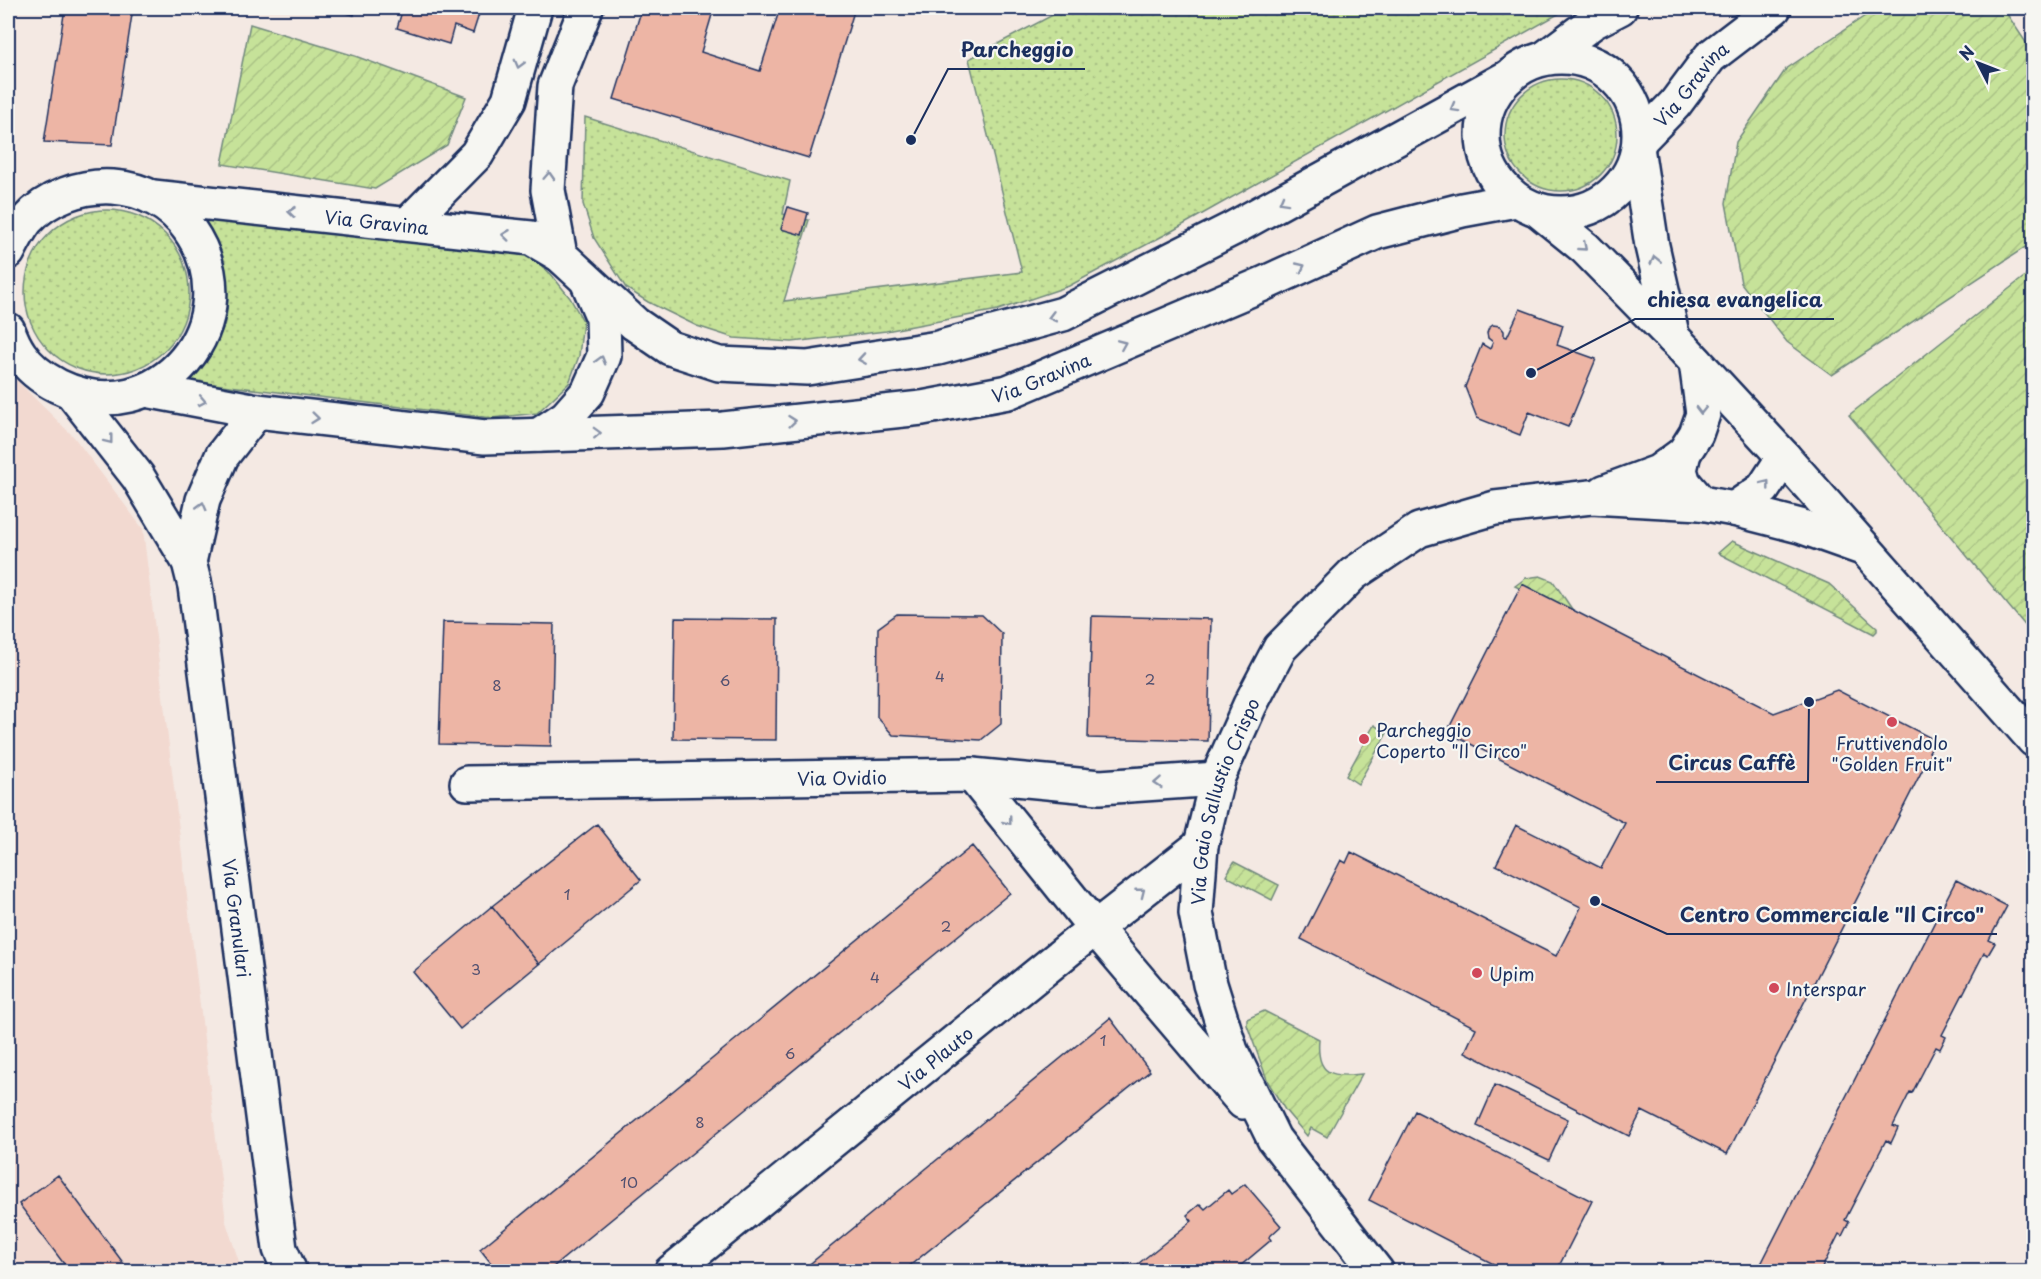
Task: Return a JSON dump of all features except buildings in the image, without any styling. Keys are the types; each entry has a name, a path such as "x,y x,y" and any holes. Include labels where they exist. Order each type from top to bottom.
{"street":[{"path":"408,224 477,154 509,100 535,8"},
{"path":"560,255 549,190 555,86 586,8"},
{"path":"1545,58 1569,57 1591,62 1611,74 1627,92 1638,114 1639,147 1631,172 1619,189 1596,205 1567,213 1527,205 1494,176 1484,150 1483,124 1490,101 1505,80 1524,66 1545,58 1593,22 1620,8"},
{"name":"Via Gravina","path":"1639,147 1710,57 1774,8"},
{"name":"Via Gravina","path":"153,197 531,238 560,255 635,324 670,348 719,364 807,368 938,348 1063,314 1232,229 1505,80"},
{"name":"Via Gaio Sallustio Crispo","path":"1639,147 1652,246 1673,338"},
{"path":"8,252 17,229 47,204 72,191 99,186 127,188 153,197 181,217 200,245 210,278 209,312 197,345 175,371 147,390 122,397 98,398 74,394 44,379 12,345"},
{"name":"Via Gravina","path":"147,390 257,411 485,437 723,429 922,408 1008,392 1263,284 1377,232 1462,210 1527,205"},
{"name":"Via Gaio Sallustio Crispo","path":"1527,205 1585,248 1673,338 1784,457 2034,740"},
{"name":"Via Gravina","path":"539,435 566,417 588,392 604,356 603,318 586,279"},
{"name":"Via Gaio Sallustio Crispo","path":"1696,363 1703,414 1696,434 1684,453 1680,470 1684,483 1701,503"},
{"path":"74,394 138,477 189,562"},
{"path":"189,562 203,500 222,456 257,411"},
{"name":"Via Gaio Sallustio Crispo","path":"1591,497 1658,472 1684,453"},
{"path":"1734,509 1763,489 1784,457"},
{"name":"Via Gaio Sallustio Crispo","path":"1362,1267 1274,1139 1231,1051 1210,984 1196,913 1201,845 1217,779 1250,705 1280,648 1353,574 1419,530 1495,508 1591,497 1701,503 1800,526 1865,549"},
{"name":"Via Granulari","path":"189,562 199,613 280,1249 290,1272"},
{"path":"972,775 1095,928 1274,1139"},
{"name":"Via Ovidio","path":"467,783 972,775 1100,787 1217,779"},
{"name":"Via Plauto","path":"671,1272 1095,928 1201,845"}],"shaded area":[{"path":"8,372 74,437 143,529 226,1222 242,1271 8,1272"}],"green space":[{"path":"1066,8 1569,8 1172,231 1069,286 998,310 886,331 792,342 734,338 697,326 648,302 626,288 594,238 583,204 585,117 790,181 783,214 809,220 784,301 1022,272 969,59"},
{"path":"1877,8 2003,8 2033,53 2033,242 1832,375 1787,342 1741,283 1726,203 1736,142 1786,69"},
{"path":"250,24 355,56 466,97 447,145 375,189 222,164"},
{"path":"1561,79 1582,83 1600,96 1613,114 1617,135 1613,156 1600,174 1582,187 1561,191 1540,187 1522,174 1509,156 1505,135 1509,114 1522,96 1540,83"},
{"path":"107,210 138,216 165,234 183,261 189,292 183,323 165,350 138,368 107,374 76,368 49,350 31,323 25,292 31,261 49,234 76,216"},
{"path":"201,216 529,255 551,274 570,298 583,321 579,356 569,383 537,413 492,418 188,381 219,338 228,302 220,257"},
{"path":"2033,270 2033,635 1849,415"},
{"path":"1732,541 1829,584 1877,627 1877,631 1874,634 1718,553"},
{"path":"1540,576 1553,581 1576,615 1515,586 1526,578"},
{"path":"1374,725 1387,733 1358,784 1346,776"},
{"path":"1234,862 1279,885 1272,900 1226,876"},
{"path":"1264,1011 1319,1039 1320,1060 1328,1071 1342,1075 1362,1074 1327,1137 1311,1128 1307,1136 1285,1110 1268,1082 1247,1025 1247,1019"}],"place":[{"name":"Parcheggio","path":"911,140"},
{"name":"chiesa evangelica","path":"1531,373"},
{"name":"Circus Caffè","path":"1809,702"},
{"name":"Fruttivendolo \"Golden Fruit\"","path":"1892,722"},
{"name":"Parcheggio Coperto \"Il Circo\"","path":"1364,739"},
{"name":"Centro Commerciale \"Il Circo\"","path":"1595,901"},
{"name":"Upim","path":"1477,973"},
{"name":"Interspar","path":"1774,988"}]}
